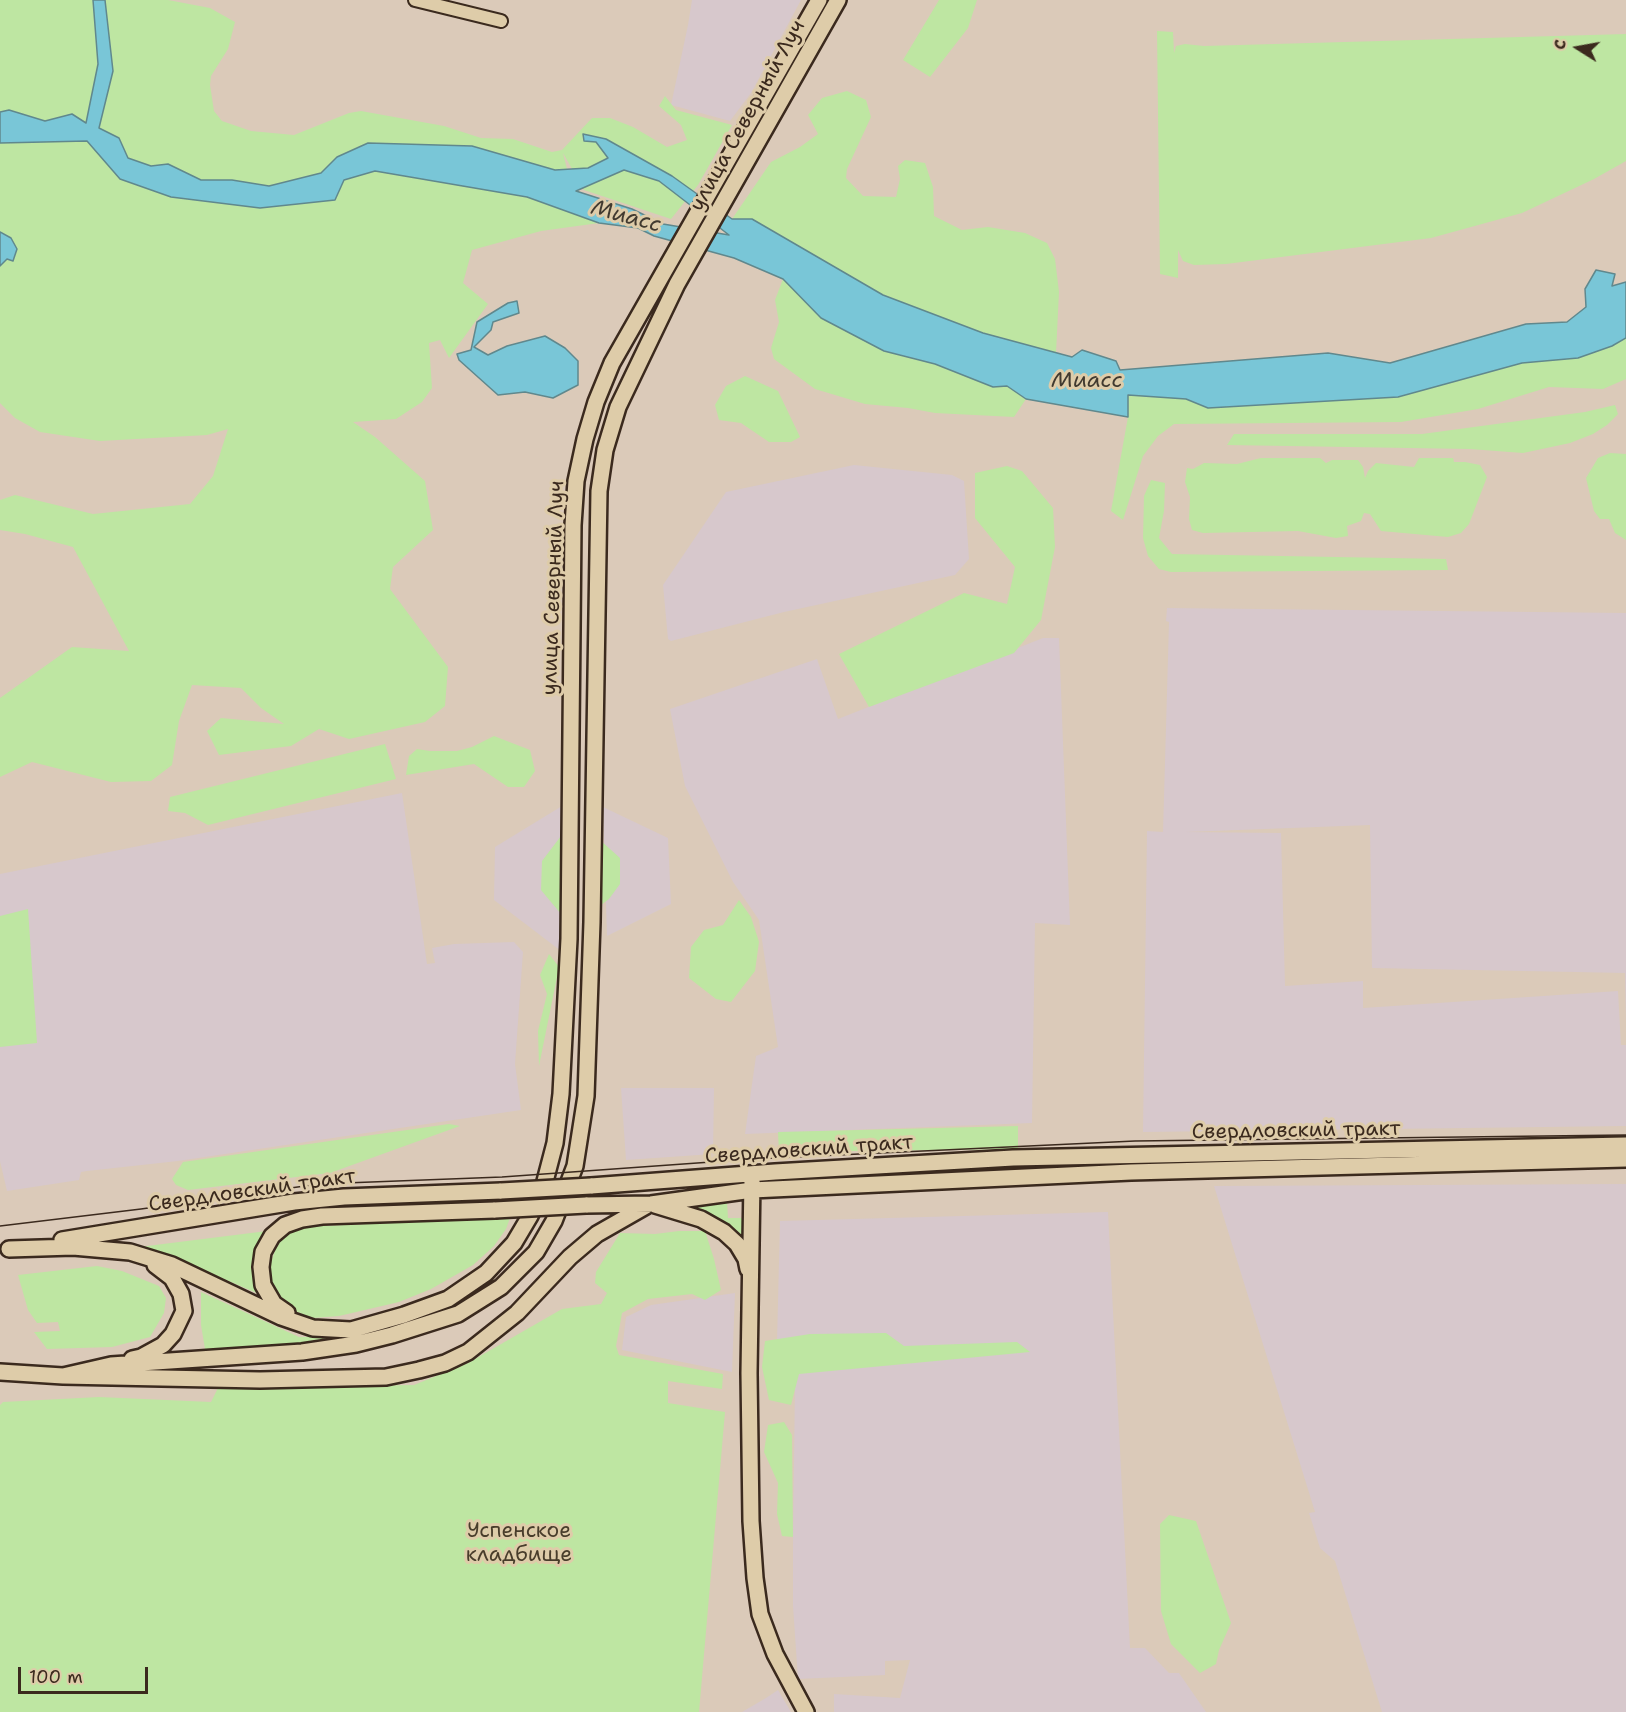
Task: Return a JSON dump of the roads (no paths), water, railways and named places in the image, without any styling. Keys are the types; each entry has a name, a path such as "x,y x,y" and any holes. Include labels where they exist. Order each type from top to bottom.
{"main road":[{"name":"улица Северный Луч","path":"313,1328 351,1329 404,1315 448,1299 486,1273 513,1243 530,1216 544,1185 555,1143 561,1094 569,939 573,525 576,481 585,439 596,402 612,363 819,0"},
{"name":"улица Северный Луч","path":"111,1365 302,1352 356,1344 458,1314 501,1287 536,1252 554,1221 569,1186 579,1145 586,1096 592,922 599,491 605,450 618,407 677,284 838,0"},
{"name":"Свердловский тракт","path":"4,1250 294,1202 344,1197 591,1186 1013,1158 1626,1145"},
{"name":"Свердловский тракт","path":"313,1328 293,1318 274,1304 262,1285 261,1267 263,1252 272,1236 285,1225 302,1219 322,1216 651,1204 752,1190 1131,1172 1626,1160"},
{"path":"753,1174 750,1281 751,1521 755,1578 760,1614 775,1654 807,1712"},
{"name":"Свердловский тракт","path":"0,1372 63,1376 260,1380 386,1377 436,1365 468,1352 517,1313 570,1257 597,1234 651,1204"},
{"path":"651,1204 700,1219 724,1232 737,1244 746,1259 750,1281"},
{"path":"4,1250 73,1247 130,1252 172,1265 281,1317 313,1328"},
{"path":"63,1376 141,1357 163,1345 173,1334 184,1311 181,1294 172,1278 157,1266 130,1252"}],"street":[{"path":"423,1 501,21"}],"water":[{"name":"Миасс","path":"93,0 105,0 113,71 99,128 119,138 128,158 151,166 168,164 201,180 232,180 269,186 321,173 337,157 368,143 472,146 555,170 588,168 608,158 596,142 584,141 583,134 606,139 672,176 732,219 752,219 883,295 983,333 1072,357 1082,350 1116,361 1120,370 1328,353 1390,363 1526,324 1567,322 1586,307 1585,289 1596,270 1615,274 1612,286 1626,282 1626,338 1612,346 1578,358 1522,363 1398,397 1208,408 1186,399 1128,395 1128,417 1026,399 1007,386 993,387 935,364 884,351 821,318 783,279 734,258 654,236 638,228 599,223 527,197 375,171 344,180 335,200 260,208 171,197 120,179 87,141 0,143 0,112 9,110 45,121 72,114 86,123 98,64","holes":["624,170 659,181 729,235 663,224 632,209 576,191"]},
{"path":"0,232 11,238 17,249 13,261 7,259 0,266"},
{"path":"517,301 519,313 493,322 491,330 474,347 488,355 507,346 545,336 565,348 578,361 578,385 553,398 525,392 498,395 459,360 457,354 471,350 477,322 508,303"}],"tram line":[{"path":"0,1226 319,1184 502,1177 753,1159 1135,1141 1626,1135"}],"park label":[{"name":"Успенское кладбище","path":"519,1544"}]}
